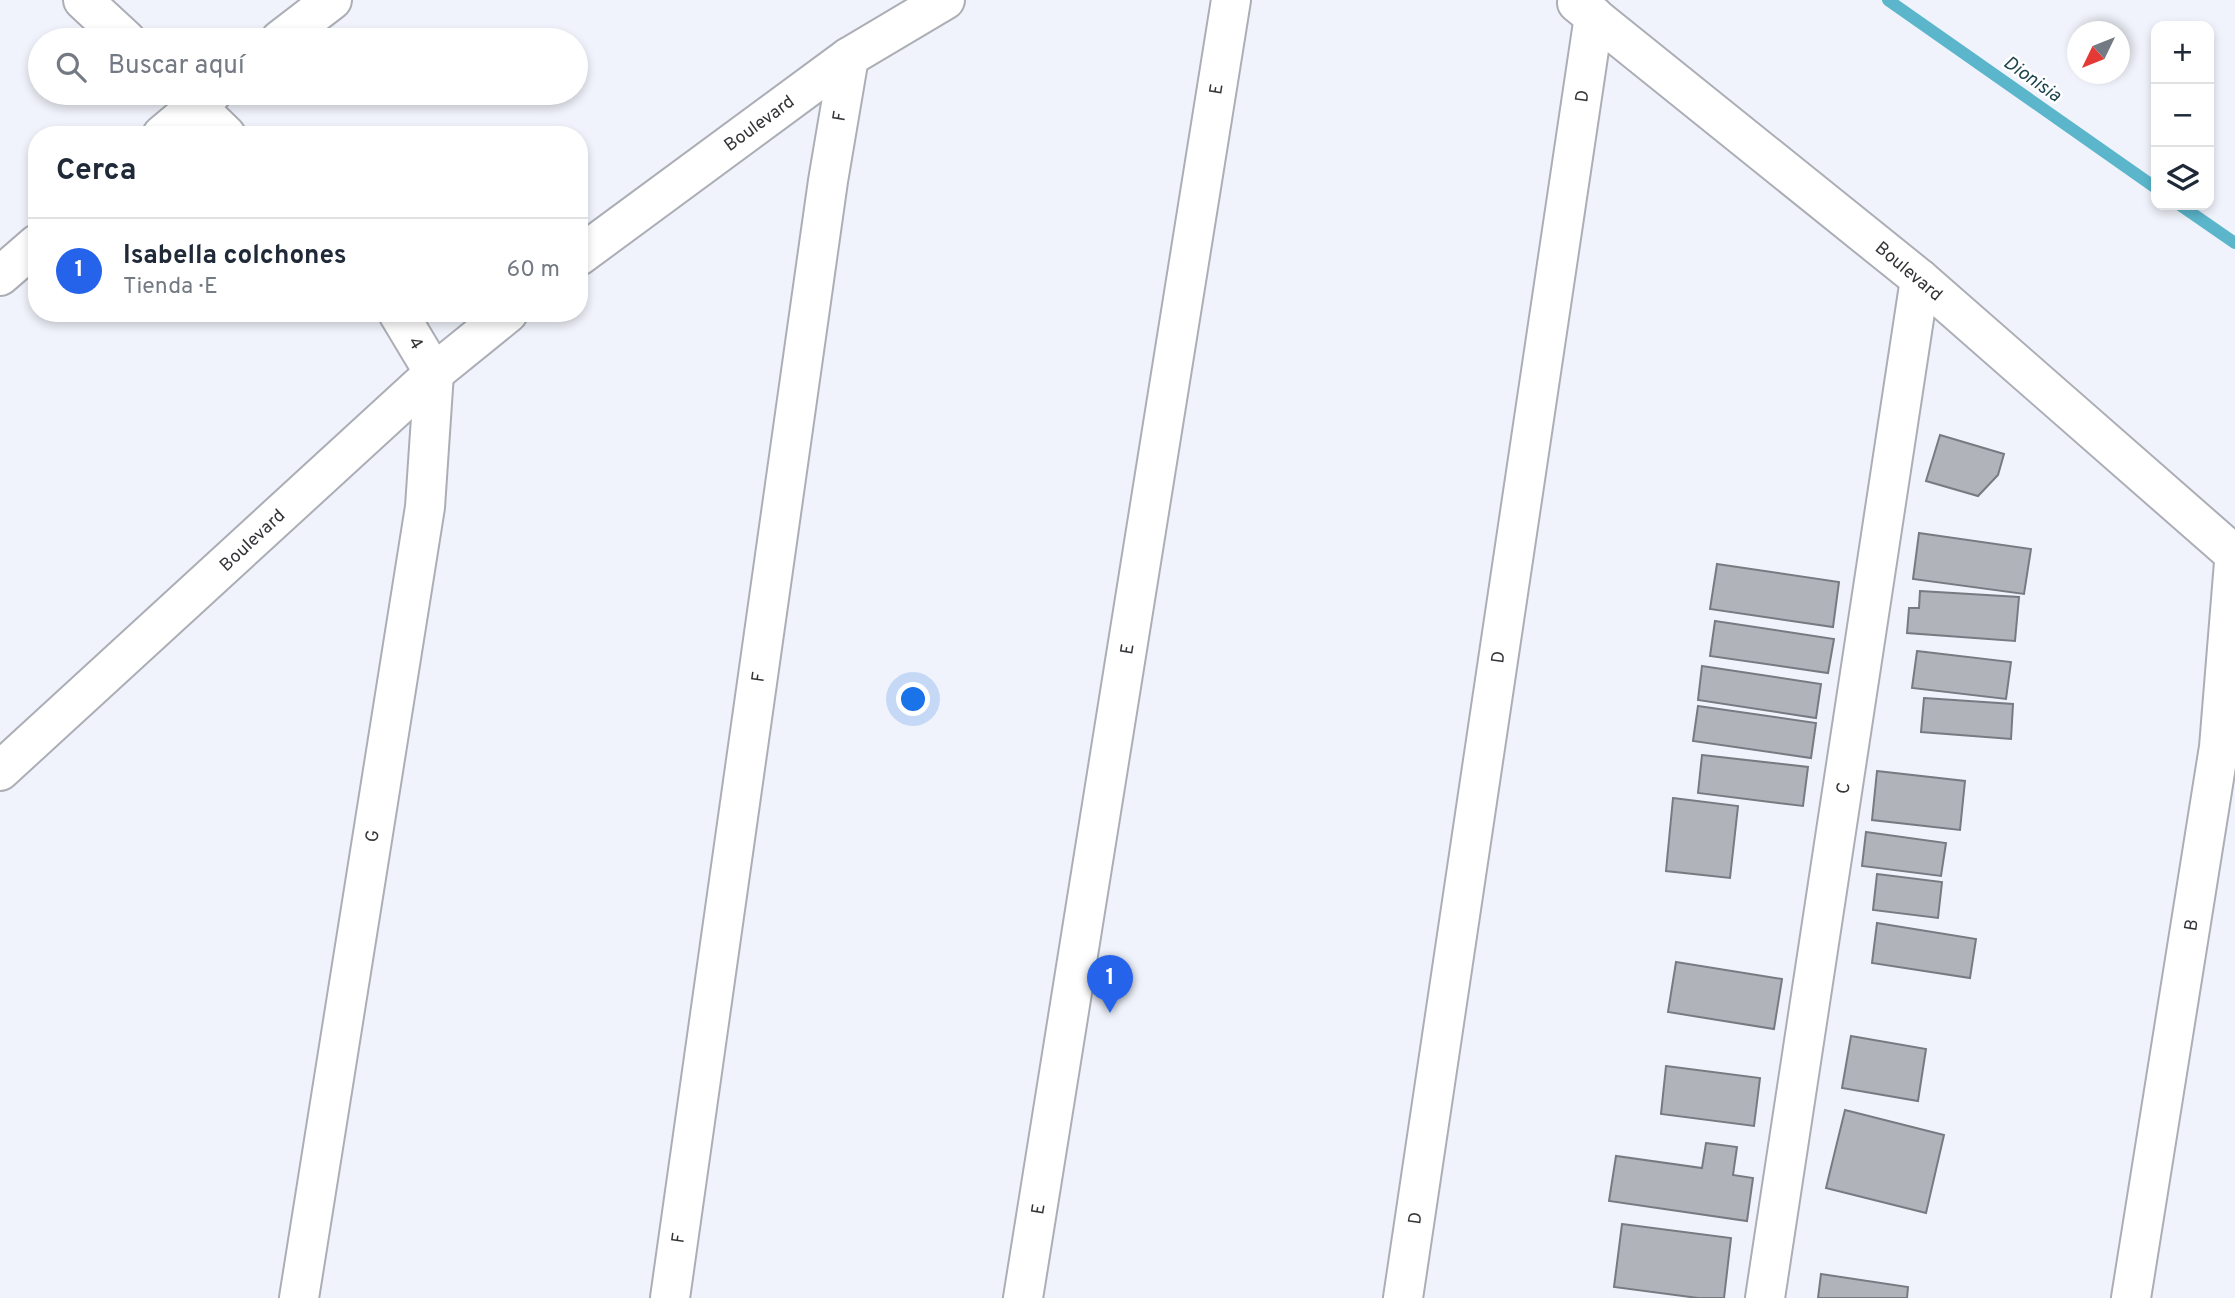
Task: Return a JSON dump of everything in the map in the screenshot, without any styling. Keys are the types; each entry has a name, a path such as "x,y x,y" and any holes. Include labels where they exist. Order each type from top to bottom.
{"street":[{"path":"83,0 113,28"},
{"path":"296,28 332,0"},
{"name":"Boulevard","path":"588,249 849,57 945,0"},
{"name":"E","path":"1023,1298 1231,0"},
{"name":"Boulevard","path":"1583,8 1920,279 2234,553"},
{"name":"D","path":"1403,1298 1583,8"},
{"name":"F","path":"670,1298 828,181 849,57"},
{"path":"170,126 190,105"},
{"path":"203,105 219,126"},
{"path":"0,276 28,252"},
{"name":"C","path":"1765,1298 1920,279"},
{"name":"4","path":"403,322 434,373"},
{"name":"Boulevard","path":"0,771 434,373 497,322"},
{"name":"G","path":"299,1298 425,507 434,373"},
{"name":"B","path":"2131,1298 2219,747 2234,553"}],"building":[{"path":"1940,435 2004,454 1998,475 1978,496 1926,481"},
{"path":"1919,533 2031,549 2024,594 1913,579"},
{"path":"1717,564 1839,582 1833,627 1710,609"},
{"path":"1920,591 2019,597 2015,641 1907,633 1909,608 1919,608"},
{"path":"1715,621 1834,639 1828,673 1710,656"},
{"path":"1917,651 2011,662 2006,699 1912,688"},
{"path":"1702,666 1821,684 1816,718 1698,700"},
{"path":"1924,698 2013,704 2011,739 1921,732"},
{"path":"1698,706 1816,723 1811,758 1693,741"},
{"path":"1702,755 1808,767 1803,806 1698,793"},
{"path":"1877,771 1965,781 1960,830 1872,820"},
{"path":"1673,798 1738,806 1730,878 1666,871"},
{"path":"1866,832 1946,843 1941,876 1862,866"},
{"path":"1877,874 1942,882 1938,918 1873,910"},
{"path":"1877,923 1976,939 1970,978 1872,963"},
{"path":"1676,962 1782,979 1774,1029 1668,1012"},
{"path":"1851,1036 1926,1049 1918,1101 1842,1088"},
{"path":"1666,1066 1760,1078 1754,1126 1661,1114"},
{"path":"1845,1110 1944,1135 1926,1213 1826,1188"},
{"path":"1706,1143 1737,1147 1733,1175 1753,1178 1747,1221 1609,1201 1616,1156 1702,1168"},
{"path":"1622,1224 1731,1238 1724,1298 1698,1298 1614,1287"},
{"path":"1821,1274 1908,1287 1907,1298 1818,1298"}],"waterway":[{"name":"Dionisia","path":"1888,0 2151,184"},
{"name":"Dionisia","path":"2187,210 2235,243"}],"place":[{"name":"Isabella colchones","path":"1110,1013"}]}
